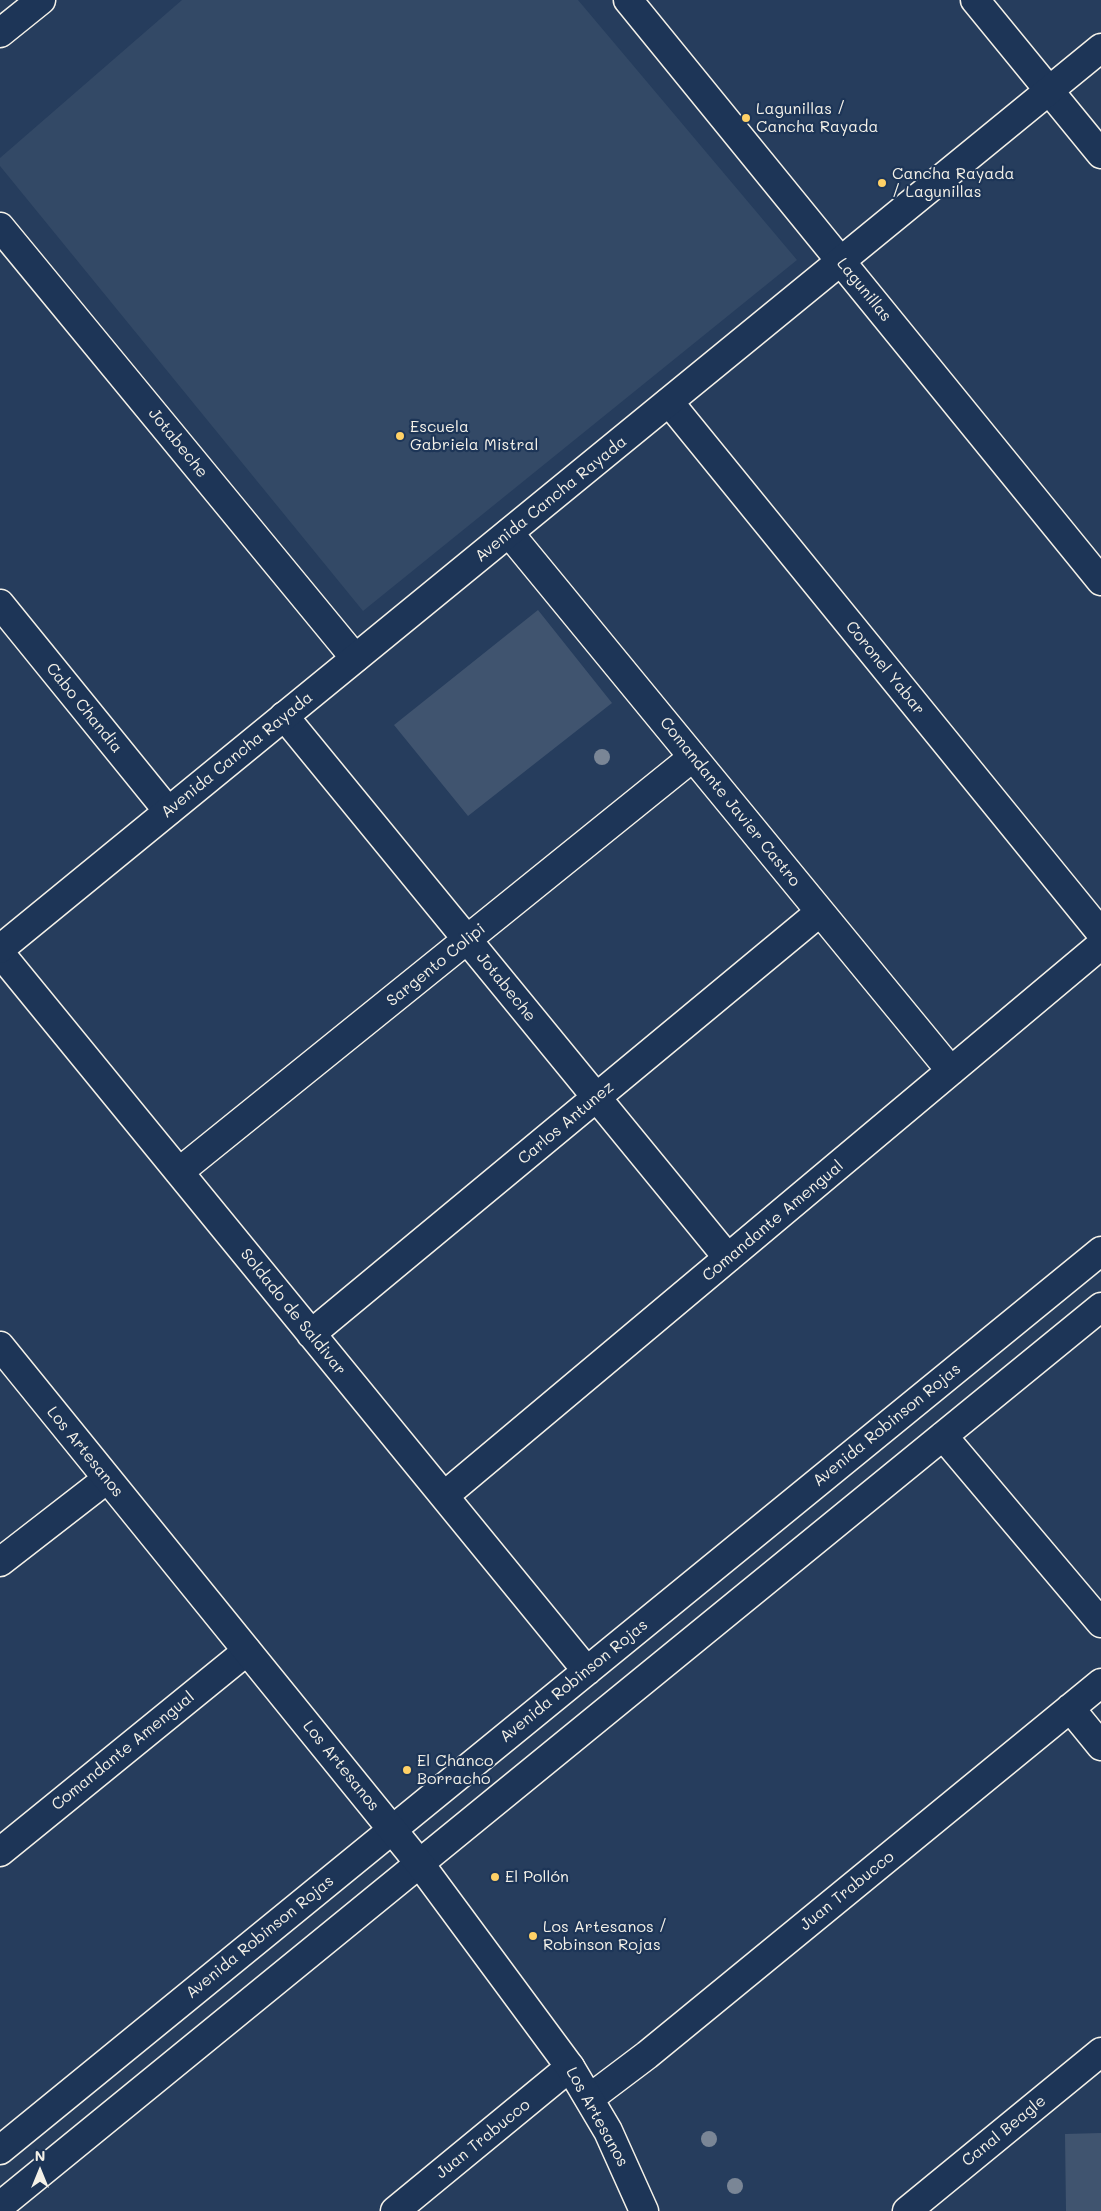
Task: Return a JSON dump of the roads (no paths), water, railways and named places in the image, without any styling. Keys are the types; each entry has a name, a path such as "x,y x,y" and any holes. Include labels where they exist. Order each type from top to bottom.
{"street":[{"path":"0,33 41,0"},
{"name":"Lagunillas","path":"628,0 1101,581"},
{"path":"975,0 1101,154"},
{"name":"Avenida Cancha Rayada","path":"0,949 1101,48"},
{"name":"Jotabeche","path":"0,227 355,658"},
{"name":"Coronel Yabar","path":"669,402 1101,933"},
{"name":"Comandante Javier Castro","path":"509,533 951,1071"},
{"name":"Cabo Chandia","path":"0,604 168,811"},
{"name":"Jotabeche","path":"284,716 728,1258"},
{"name":"Sargento Colipi","path":"179,1172 693,757"},
{"name":"Carlos Antunez","path":"311,1334 820,912"},
{"name":"Comandante Amengual","path":"444,1496 1101,945"},
{"name":"Soldado de Saldivar","path":"0,953 586,1671"},
{"name":"Avenida Robinson Rojas","path":"0,2150 1101,1251"},
{"path":"0,2206 1101,1307"},
{"name":"Los Artesanos","path":"0,1346 420,1864 570,2067 590,2098 622,2160 644,2211"},
{"path":"943,1436 1101,1623"},
{"path":"0,1562 107,1479"},
{"name":"Comandante Amengual","path":"0,1852 247,1651"},
{"name":"Juan Trabucco","path":"590,2098 647,2055 1101,1683"},
{"path":"1070,1708 1101,1746"},
{"name":"Canal Beagle","path":"907,2211 1101,2052"},
{"name":"Juan Trabucco","path":"395,2211 570,2067"}],"place":[{"name":"Lagunillas / Cancha Rayada","path":"746,118"},
{"name":"Cancha Rayada / Lagunillas","path":"882,183"},
{"name":"Escuela Gabriela Mistral","path":"400,436"},
{"name":"El Chanco Borracho","path":"407,1770"},
{"name":"El Pollón","path":"495,1877"},
{"name":"Los Artesanos / Robinson Rojas","path":"533,1936"}]}
